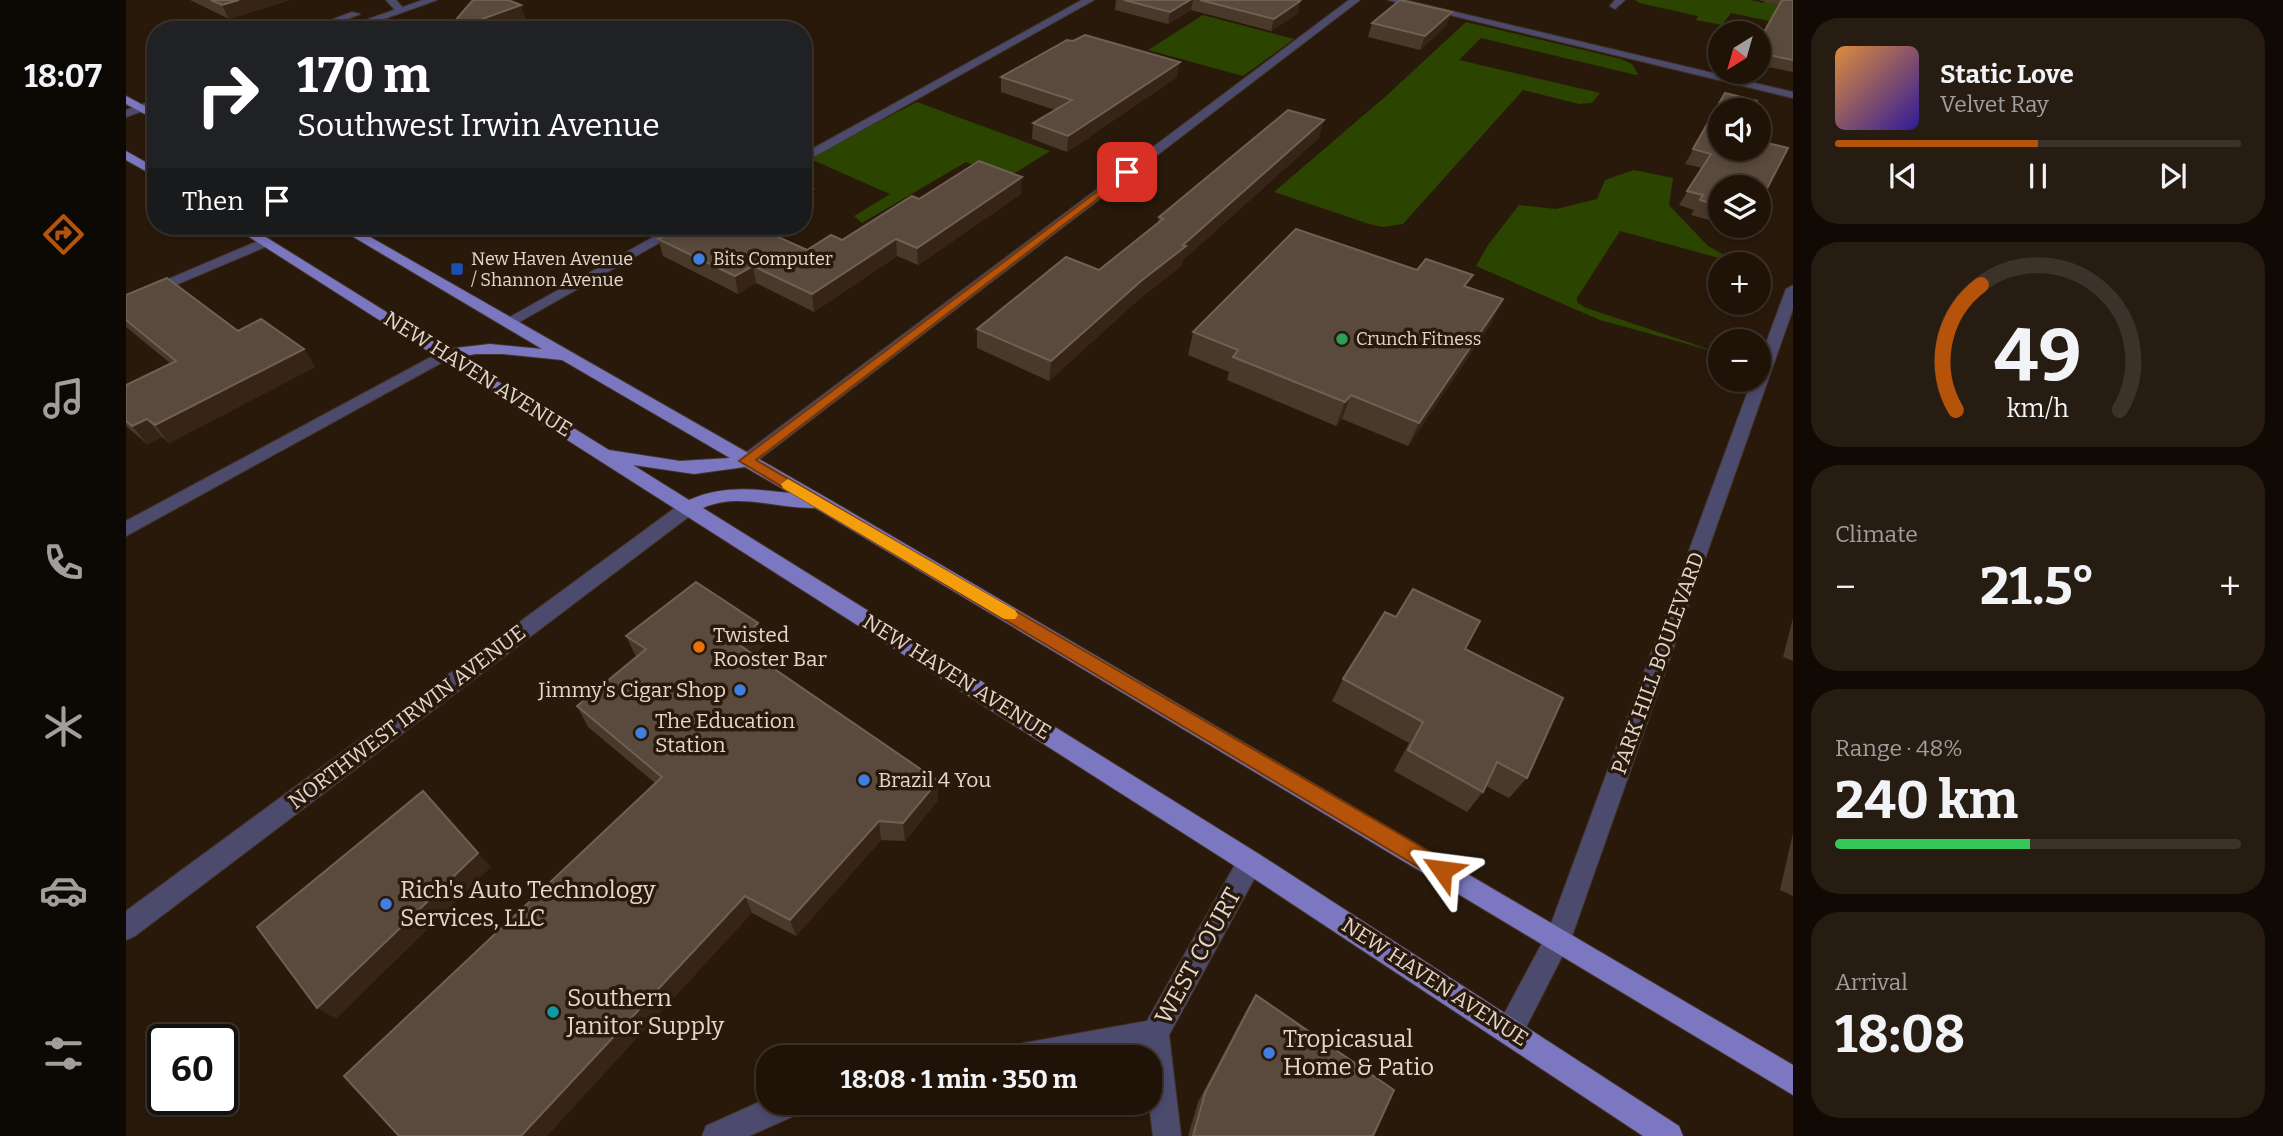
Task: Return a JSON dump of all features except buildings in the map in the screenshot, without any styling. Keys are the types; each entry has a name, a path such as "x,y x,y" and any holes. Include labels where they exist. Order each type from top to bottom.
{"main road":[{"path":"126,100 147,112"},
{"path":"126,155 147,168"},
{"name":"NEW HAVEN AVENUE","path":"254,235 1250,862 1510,1029 1669,1136"},
{"path":"358,235 821,503 1559,939 1793,1081"},
{"path":"446,354 480,347 509,348 570,358"},
{"path":"602,452 682,469 711,469 746,461"},
{"path":"689,507 714,496 742,494 821,503"}],"street":[{"path":"338,21 395,3 432,0"},
{"path":"812,154 1089,0"},
{"path":"746,461 1355,0"},
{"path":"1393,0 1793,95"},
{"path":"360,21 395,3"},
{"path":"126,100 146,92"},
{"path":"126,114 147,105"},
{"path":"509,322 666,235"},
{"path":"126,302 265,242"},
{"name":"PARK HILL BOULEVARD","path":"1510,1029 1559,939 1793,289"},
{"path":"126,529 446,354"},
{"name":"NORTHWEST IRWIN AVENUE","path":"126,927 689,507"},
{"name":"WEST COURT","path":"1167,1136 1155,1033 1250,862"},
{"path":"1090,1045 1155,1033"},
{"path":"716,1136 764,1115"}],"green space":[{"path":"1635,0 1751,0 1763,3 1765,0 1793,0 1793,26 1731,13 1725,21 1708,22 1696,20 1698,16"},
{"path":"1203,15 1294,39 1243,76 1148,50"},
{"path":"1466,22 1621,59 1632,64 1638,74 1481,38 1459,60 1600,93 1592,103 1579,104 1523,90 1403,224 1382,227 1369,224 1274,192 1386,96"},
{"path":"917,102 1050,151 1007,178 966,162 862,223 854,216 890,194 812,160 812,156"},
{"path":"1634,170 1673,178 1669,205 1708,246 1719,252 1708,252 1708,255 1620,231 1577,302 1584,307 1708,350 1600,320 1476,266 1488,245 1519,205 1556,209 1597,199 1605,180"}],"slow traffic":[{"path":"788,484 1010,615"}],"place":[{"name":"Bits Computer","path":"699,259"},
{"name":"New Haven Avenue / Shannon Avenue","path":"457,269"},
{"name":"Crunch Fitness","path":"1342,339"},
{"name":"Twisted Rooster Bar","path":"699,647"},
{"name":"Jimmy's Cigar Shop","path":"740,690"},
{"name":"The Education Station","path":"641,733"},
{"name":"Brazil 4 You","path":"864,780"},
{"name":"Rich's Auto Technology Services, LLC","path":"386,904"},
{"name":"Southern Janitor Supply","path":"553,1012"},
{"name":"Tropicasual Home & Patio","path":"1269,1053"}],"route":[{"path":"1127,172 746,461 1442,870"}]}
